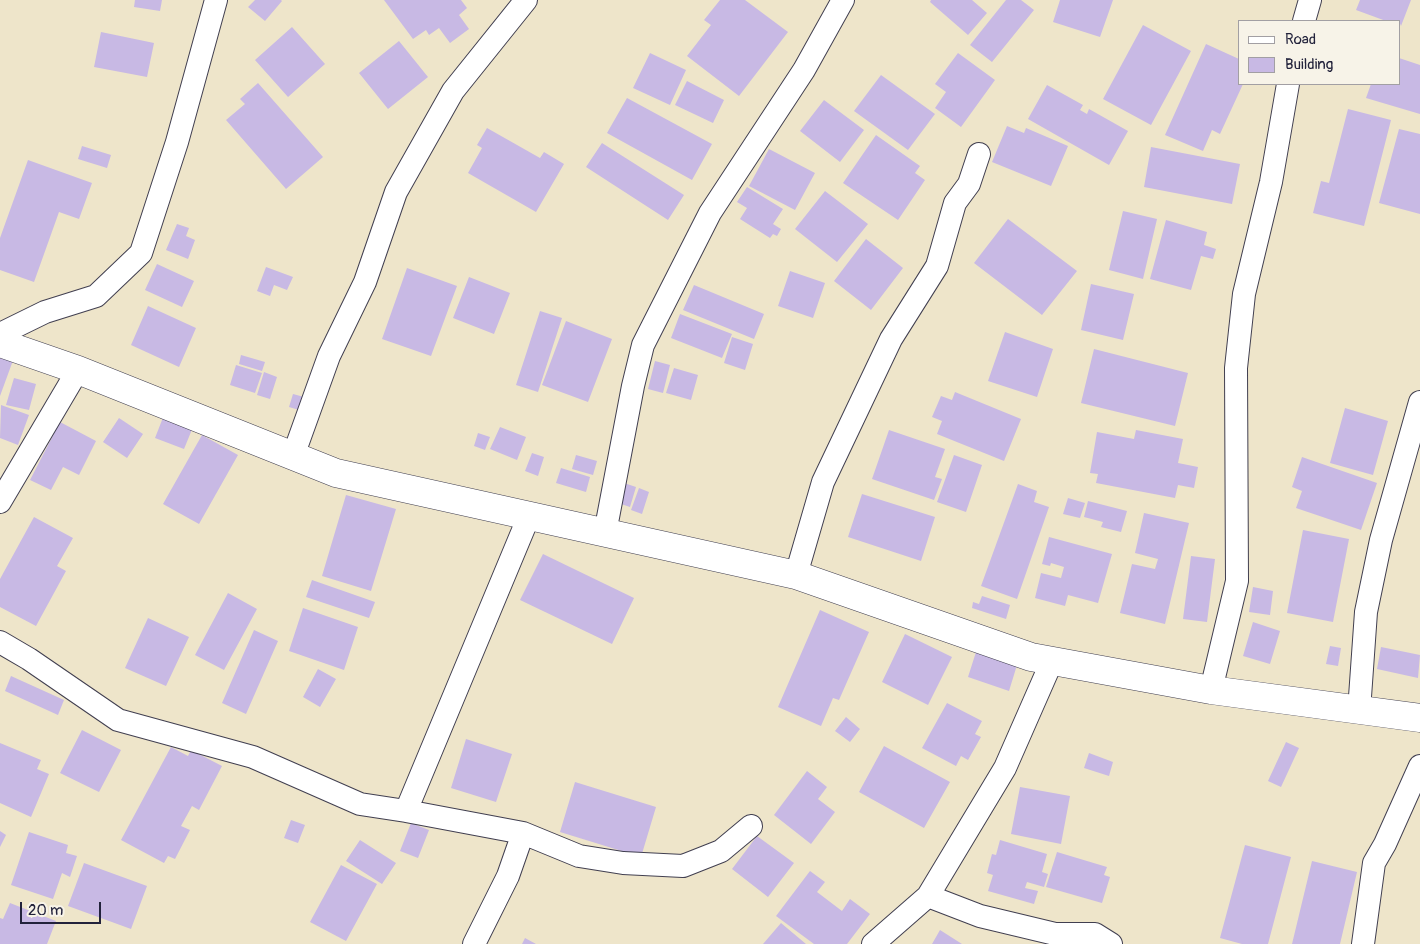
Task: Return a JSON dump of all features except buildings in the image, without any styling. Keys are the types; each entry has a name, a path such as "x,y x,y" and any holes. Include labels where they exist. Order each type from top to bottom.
{"street":[{"path":"0,334 45,312 96,296 141,253 177,142 216,0"},
{"path":"293,456 329,356 364,282 396,192 453,91 526,0"},
{"path":"605,533 633,386 643,345 710,213 804,70 842,0"},
{"path":"1304,20 1310,0"},
{"path":"1211,690 1237,581 1236,368 1244,294 1271,182 1288,85"},
{"path":"796,576 823,482 891,339 937,266 955,203 969,184 979,154"},
{"path":"0,343 78,370 336,473 796,576 1031,656 1052,661 1211,690 1420,718"},
{"path":"0,502 78,370"},
{"path":"1359,711 1366,612 1381,540 1420,402"},
{"path":"406,811 529,516"},
{"path":"0,642 30,659 118,720 253,757 360,804 523,833 580,856 624,863 683,866 721,851 752,826"},
{"path":"873,944 928,896 1004,768 1052,661"},
{"path":"1363,944 1374,863 1385,844 1420,766"},
{"path":"474,944 508,876 523,833"},
{"path":"928,896 980,916 1055,934 1095,934 1112,944"}]}
